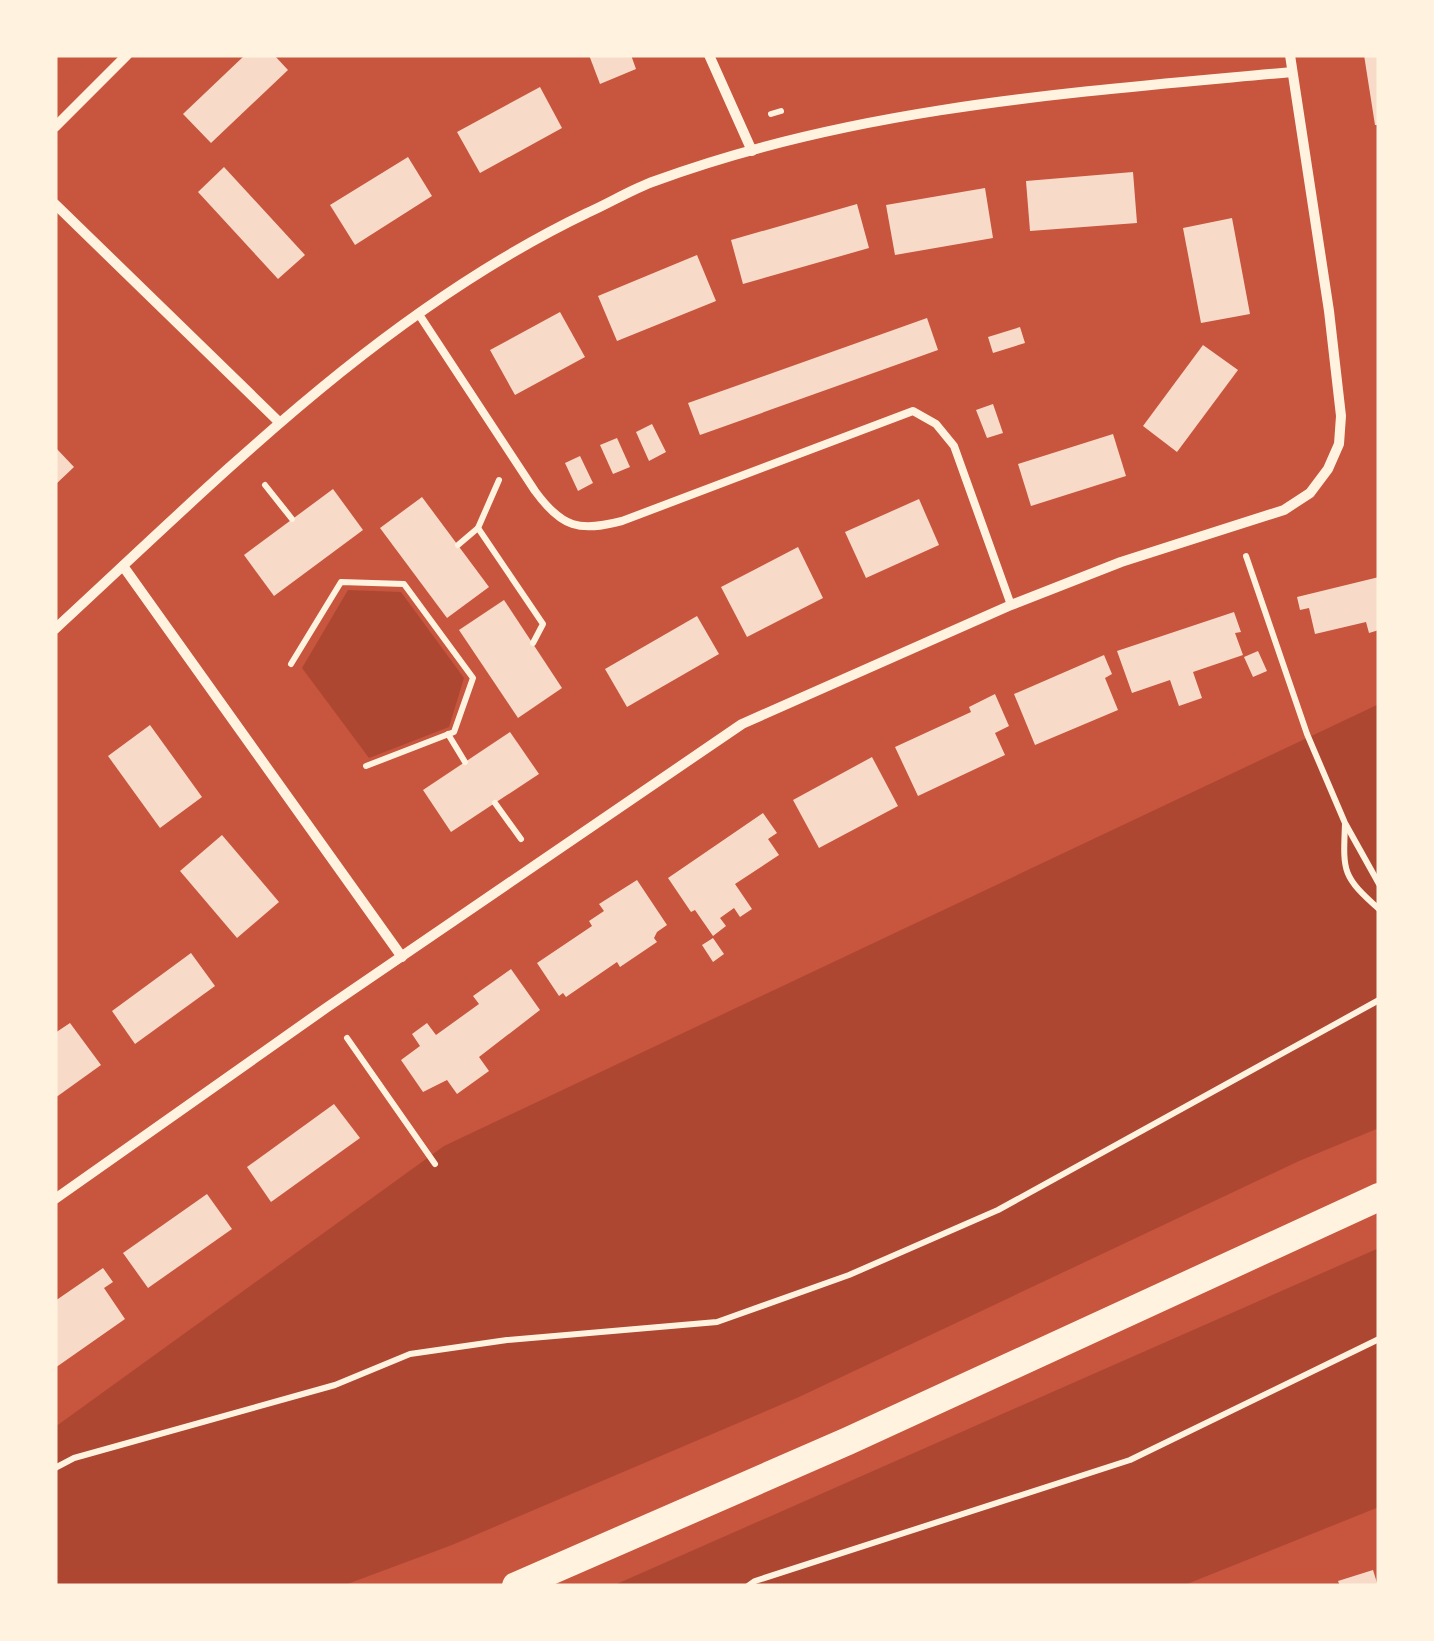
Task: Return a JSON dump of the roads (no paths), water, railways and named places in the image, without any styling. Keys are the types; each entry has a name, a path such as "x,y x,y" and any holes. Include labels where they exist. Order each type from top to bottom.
{"highway":[{"path":"516,1586 848,1442 1379,1197"}],"street":[{"path":"55,127 126,55"},
{"path":"709,55 752,151"},
{"path":"55,1199 742,724 1011,604 1122,562 1284,510 1310,492 1328,470 1339,444 1341,416 1290,55"},
{"path":"55,629 278,421 417,312 554,230 652,182 874,120 1052,95 1292,72"},
{"path":"55,204 278,421"},
{"path":"123,566 402,957"}],"lane":[{"path":"417,312 551,512 570,525 596,528 622,521 913,410 936,424 954,446 1011,604"}]}
